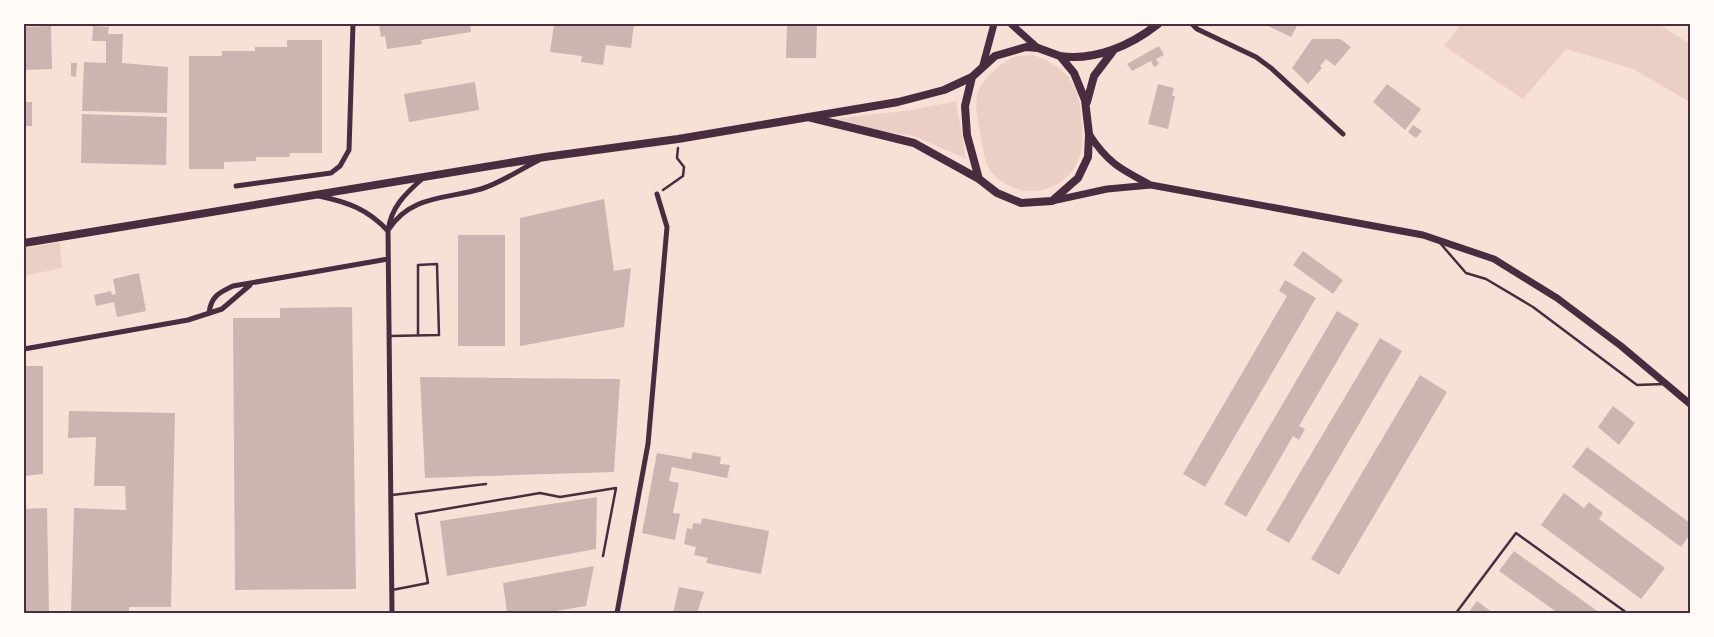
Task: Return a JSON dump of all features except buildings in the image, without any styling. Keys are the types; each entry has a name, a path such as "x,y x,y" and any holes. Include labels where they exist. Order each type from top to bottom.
{"main road":[{"path":"24,243 545,157 678,139 804,116 898,102 944,90 972,77 983,64 1004,52 1038,48 1060,56 1076,58 1098,56 1158,24"},
{"path":"1086,110 1094,76 1116,48"},
{"path":"804,116 914,143 979,178 997,193 1021,203 1052,201 1078,178 1088,157 1090,134 1079,82 1060,56"},
{"path":"972,77 965,106 967,135 979,178"}],"street":[{"path":"236,186 331,173 340,166 349,150 352,24"},
{"path":"983,64 994,24"},
{"path":"1011,24 1038,48"},
{"path":"1192,24 1197,29 1256,57 1271,68 1343,134"},
{"path":"1090,134 1103,155 1124,172 1151,185 1423,235 1494,259 1557,298 1690,404"},
{"path":"388,231 394,221 412,206 437,196 482,189 545,157"},
{"path":"392,613 388,231 389,218 401,198 423,178"},
{"path":"1052,201 1107,189 1151,185"},
{"path":"618,613 648,444 667,227 657,194"},
{"path":"316,195 342,201 366,211 388,231"},
{"path":"210,313 211,302 215,296 233,286 250,285 388,259"},
{"path":"24,349 188,320 222,308 250,285"}],"lane":[{"path":"1438,240 1466,273 1486,279 1533,307 1637,385 1666,384"},
{"path":"390,336 439,336 437,264 418,265 418,335"},
{"path":"392,495 486,484"},
{"path":"392,590 428,583 416,514 540,493 560,497 616,488 603,556"}],"path":[{"path":"657,194 683,176 684,167 677,158 678,139"},
{"path":"1456,613 1516,532 1627,613"}],"shaded area":[{"path":"1461,24 1658,24 1690,44 1690,102 1633,69 1566,49 1523,99 1444,46"},
{"path":"1034,55 1057,67 1072,82 1081,113 1082,148 1075,167 1061,182 1042,190 1026,191 1009,186 995,176 990,169 984,155 976,104 979,90 983,83 997,68 1014,57"},
{"path":"956,101 966,159 914,136 833,124 824,120 912,110"},
{"path":"60,242 62,268 24,276 24,248"}]}
